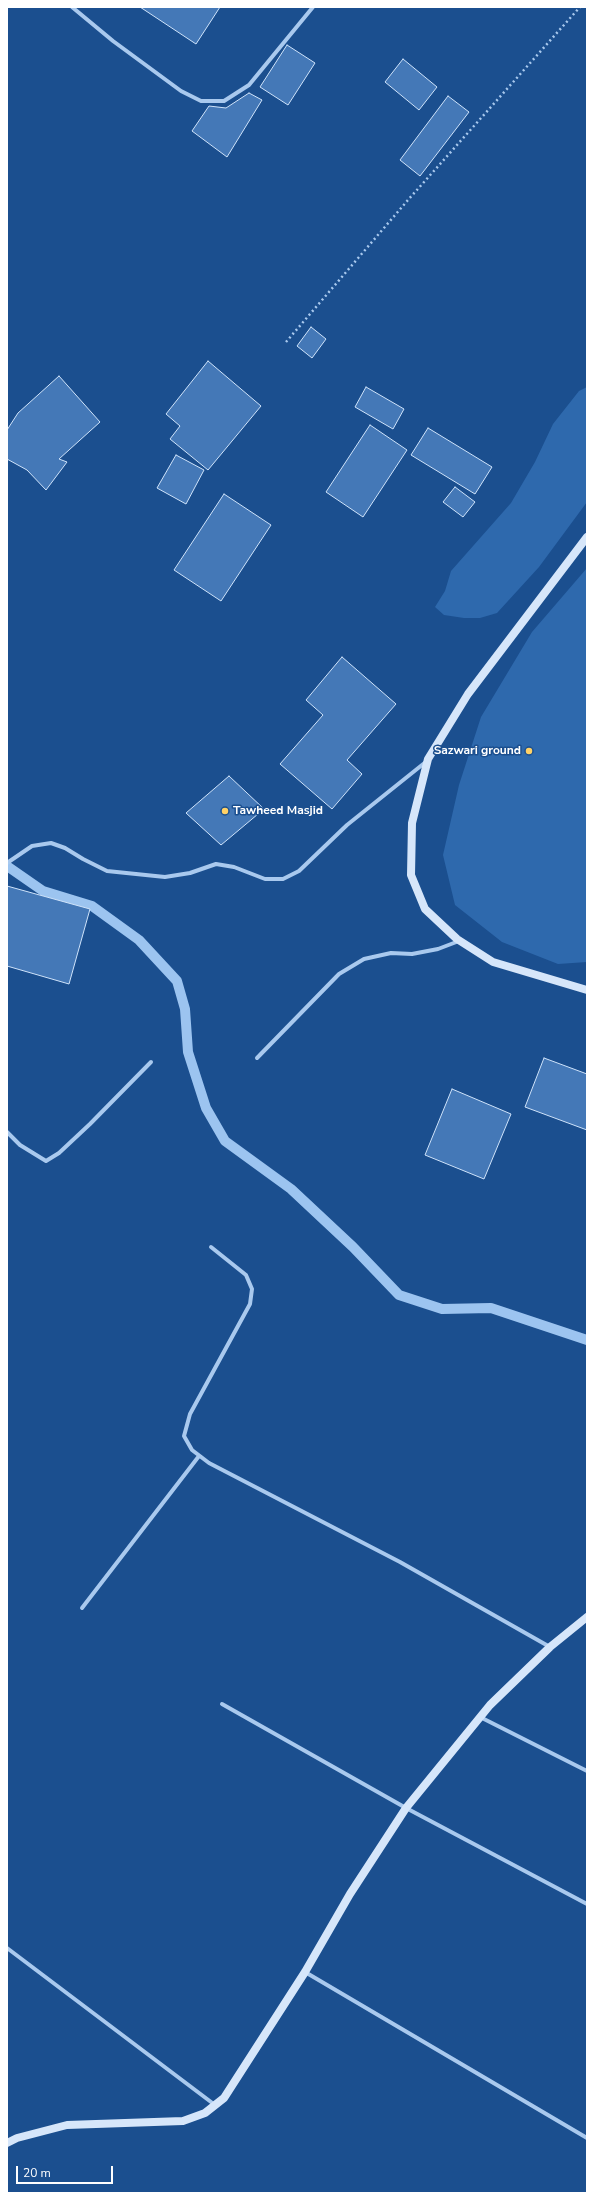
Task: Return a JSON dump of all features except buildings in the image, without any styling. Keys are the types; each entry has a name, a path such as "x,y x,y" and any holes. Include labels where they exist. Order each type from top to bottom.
{"street":[{"path":"72,7 113,41 182,92 201,101 224,101 249,85 313,7"},
{"path":"587,537 468,694 428,759 412,823 412,875 425,909 460,941 493,962 587,990"},
{"path":"7,863 32,846 51,843 65,848 107,871 165,877 190,873 216,864 234,867 265,879 283,879 299,871 347,825 428,759"},
{"path":"257,1058 301,1010 339,974 364,959 391,953 412,954 438,949 460,941"},
{"path":"7,1132 20,1145 46,1160 59,1153 151,1062"},
{"path":"211,1247 246,1275 252,1289 250,1304 190,1414 184,1436 192,1450 209,1463 400,1562 550,1647"},
{"path":"82,1608 199,1456"},
{"path":"7,2143 17,2138 67,2125 183,2121 205,2113 224,2098 305,1972 350,1894 406,1808 490,1705 550,1647 587,1617"},
{"path":"222,1704 406,1808 587,1904"},
{"path":"480,1717 587,1771"},
{"path":"7,1948 215,2106"},
{"path":"305,1972 587,2138"}],"path":[{"path":"286,342 408,200 580,7"}],"shaded area":[{"path":"587,387 587,502 539,567 497,613 480,618 464,618 444,615 435,607 445,591 451,571 511,503 535,462 553,424 579,391"},
{"name":"Sazwari ground","path":"587,568 587,962 558,964 502,942 455,905 443,855 459,785 481,717 532,632"}],"waterway":[{"path":"7,866 43,891 92,906 139,940 177,981 185,1009 188,1052 206,1108 225,1141 291,1189 353,1247 399,1295 442,1309 491,1308 587,1340"}],"place":[{"name":"Sazwari ground","path":"529,751"},
{"name":"Tawheed Masjid","path":"225,811"}]}
